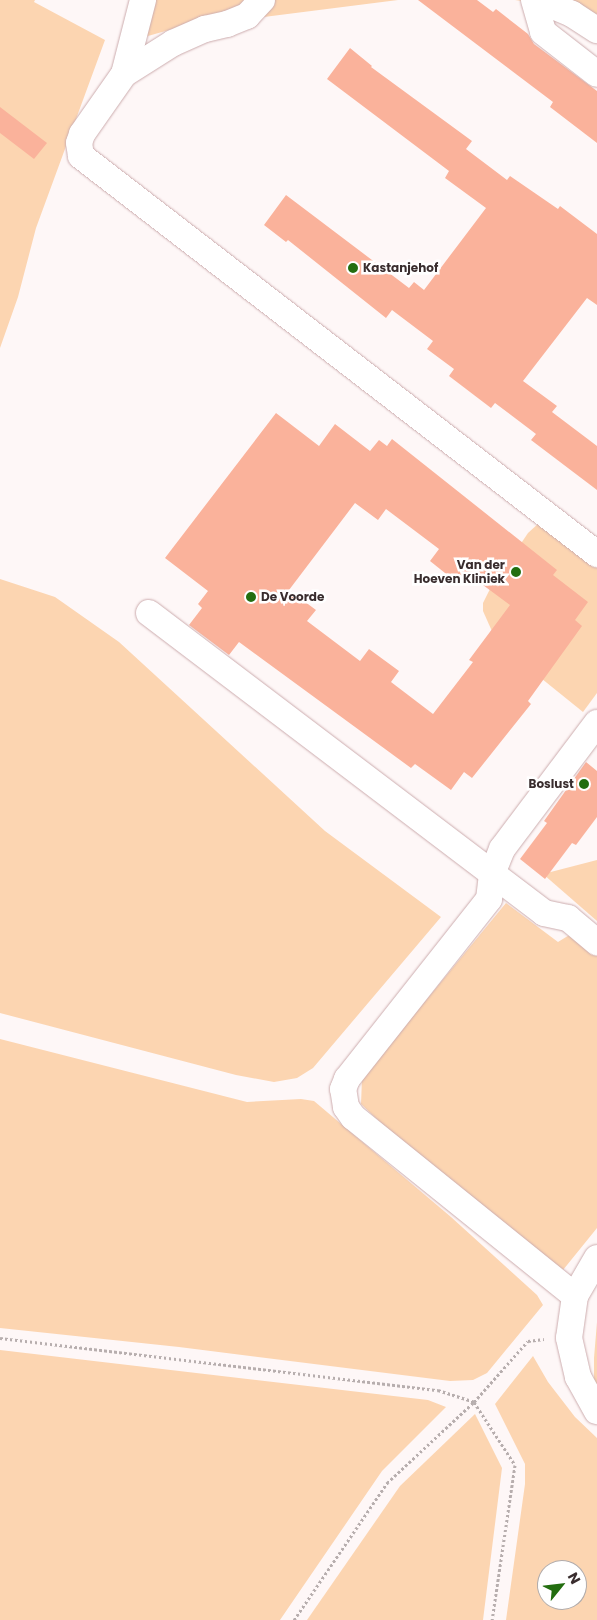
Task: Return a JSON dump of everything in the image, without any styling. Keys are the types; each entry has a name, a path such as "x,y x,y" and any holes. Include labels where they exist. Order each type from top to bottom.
{"street":[{"path":"143,0 124,74 82,134 78,143 81,156 597,554"},
{"path":"124,74 173,43 205,29 227,24 247,16 262,0"},
{"path":"534,0 543,32 597,74"},
{"path":"538,0 572,14 597,30"},
{"path":"149,613 544,913 568,918 597,942"},
{"path":"575,1296 353,1117 346,1107 343,1098 343,1088 347,1079 489,898 492,874 502,849 597,723"},
{"path":"597,1258 575,1296 569,1338 578,1377 597,1411"}],"path":[{"path":"0,1338 438,1390 474,1402 515,1466 492,1620"},
{"path":"294,1620 387,1482 474,1402 528,1341 569,1338"}],"shaded area":[{"path":"0,0 35,0 34,2 105,40 36,228 18,297 0,348"},
{"path":"149,0 398,0 176,28 134,40"},
{"path":"515,0 597,0 597,30 529,2"},
{"path":"539,523 597,566 597,693 583,712 506,650 495,638 483,611 483,603 489,591 528,533"},
{"path":"0,579 55,597 119,642 325,831 441,917 313,1068 297,1078 274,1082 236,1075 0,1013"},
{"path":"597,860 597,921 543,874"},
{"path":"506,903 558,942 571,934 597,956 597,1228 563,1270 382,1124 361,1104 362,1078"},
{"path":"0,1039 247,1102 301,1099 314,1101 451,1217 537,1295 543,1305 487,1373 473,1380 450,1381 179,1347 0,1328"},
{"path":"597,1322 597,1387 594,1381 594,1358"},
{"path":"0,1350 428,1400 446,1407 382,1471 280,1620 0,1620"},
{"path":"533,1356 548,1382 575,1417 597,1438 597,1620 506,1620 525,1484 525,1464 495,1404"},
{"path":"475,1414 502,1468 483,1620 307,1620 400,1486"}],"building":[{"path":"418,0 477,0 493,12 496,9 528,34 534,44 597,91 597,143 550,107 553,102"},
{"name":"Kastanjehof","path":"350,48 371,67 472,141 466,149 507,180 510,176 558,209 560,206 597,234 597,305 587,298 523,381 557,406 552,412 597,446 597,490 531,440 536,434 495,403 491,408 449,376 454,369 427,349 433,341 392,310 386,318 288,240 286,242 264,225 286,195 409,288 414,282 424,290 486,208 445,178 449,171 327,79"},
{"path":"0,107 47,143 34,159 0,133"},
{"name":"De Voorde","path":"276,413 319,446 335,424 370,451 379,440 387,446 392,439 557,570 553,575 588,602 575,620 582,626 528,701 531,704 472,778 464,772 451,790 415,764 411,768 239,642 229,655 189,625 202,608 198,604 208,591 165,558","holes":["355,503 378,520 386,509 439,549 430,561 460,585 468,574 510,605 469,660 473,662 433,714 391,682 399,671 369,649 360,661 307,621 316,610 289,590"]},
{"name":"Boslust","path":"586,762 597,771 597,817 576,845 572,843 545,879 520,859 547,823 544,821"}],"place":[{"name":"Kastanjehof","path":"353,268"},
{"name":"Van der Hoeven Kliniek","path":"516,572"},
{"name":"De Voorde","path":"251,597"},
{"name":"Boslust","path":"584,784"}]}
